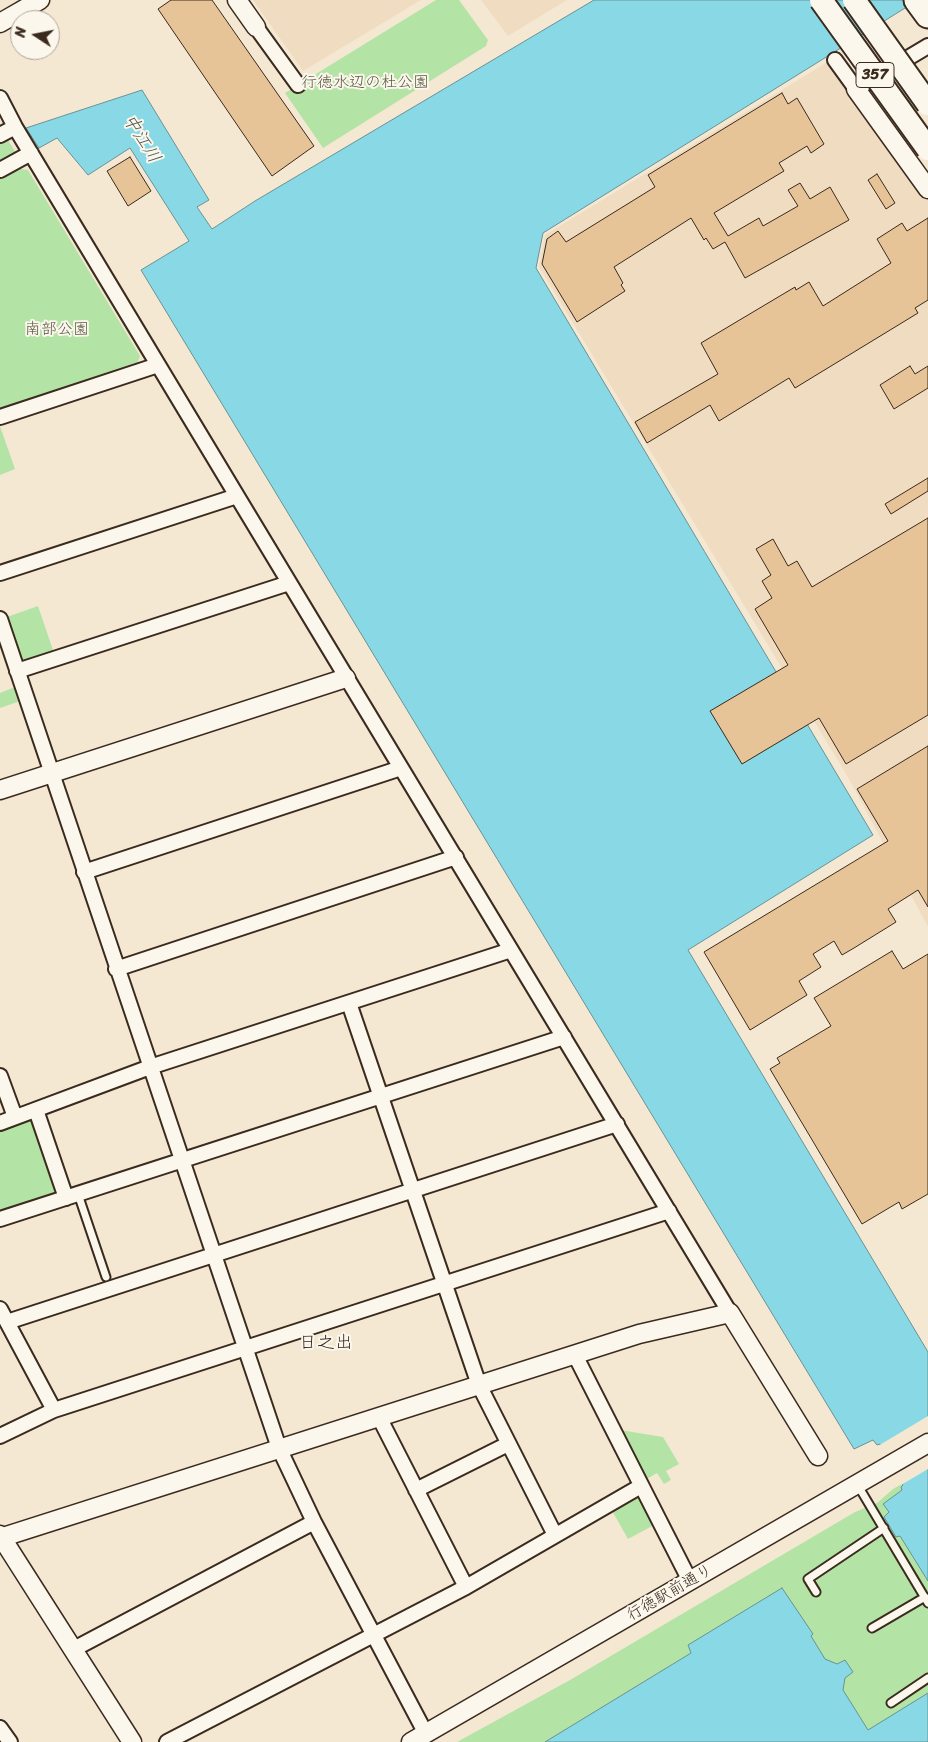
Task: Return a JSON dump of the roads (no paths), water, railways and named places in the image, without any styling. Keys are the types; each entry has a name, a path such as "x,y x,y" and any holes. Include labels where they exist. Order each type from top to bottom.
{"highway":[{"name":"357","path":"821,0 928,149"},
{"path":"839,0 864,32 900,65"},
{"name":"357","path":"854,0 928,104"},
{"path":"917,0 928,15"}],"street":[{"path":"0,23 40,0"},
{"path":"237,0 298,85"},
{"path":"856,89 928,46"},
{"path":"835,60 928,189"},
{"path":"0,98 15,127 236,496 818,1456"},
{"path":"0,135 15,127"},
{"path":"0,170 31,153"},
{"path":"0,416 158,365"},
{"path":"0,573 236,496"},
{"path":"17,672 289,583"},
{"path":"0,619 116,969 279,1448 314,1522 373,1635 417,1740"},
{"path":"0,790 346,678"},
{"path":"84,872 401,768"},
{"path":"116,969 456,857"},
{"path":"0,1123 150,1068 511,950"},
{"path":"349,1003 479,1385 555,1535"},
{"path":"0,1219 564,1037"},
{"path":"0,1076 15,1117"},
{"path":"36,1110 72,1196"},
{"path":"54,1410 3,1316 213,1255 617,1124"},
{"path":"0,1436 54,1410 669,1211"},
{"path":"132,1742 0,1537 639,1334 730,1313"},
{"path":"574,1355 690,1582"},
{"path":"379,1417 466,1587"},
{"name":"行徳駅前通り","path":"417,1740 928,1443"},
{"path":"416,1490 508,1444"},
{"path":"167,1742 466,1587 642,1486"},
{"path":"72,1650 314,1522"},
{"path":"0,1728 10,1742"}],"lane":[{"path":"72,1196 106,1277"},
{"path":"857,1484 926,1600 872,1628"},
{"path":"816,1592 808,1579 884,1528"},
{"path":"891,1703 928,1678"}],"water":[{"name":"中江川","path":"594,0 918,0 543,233 536,268 873,835 688,950 928,1352 928,1581 900,1536 896,1537 884,1517 889,1512 883,1504 902,1490 901,1487 903,1485 880,1444 877,1445 873,1440 854,1449 141,270 189,241 130,148 88,175 57,138 39,148 26,128 142,90 209,200 197,207 212,229 255,201"},
{"path":"782,1588 813,1634 811,1636 825,1659 837,1664 845,1660 853,1672 845,1678 843,1690 868,1730 928,1693 928,1742 545,1742 691,1653 688,1645"}],"district":[{"name":"日之出","path":"326,1343"}],"park label":[{"name":"行徳水辺の杜公園","path":"365,83"},
{"name":"南部公園","path":"57,330"}]}
